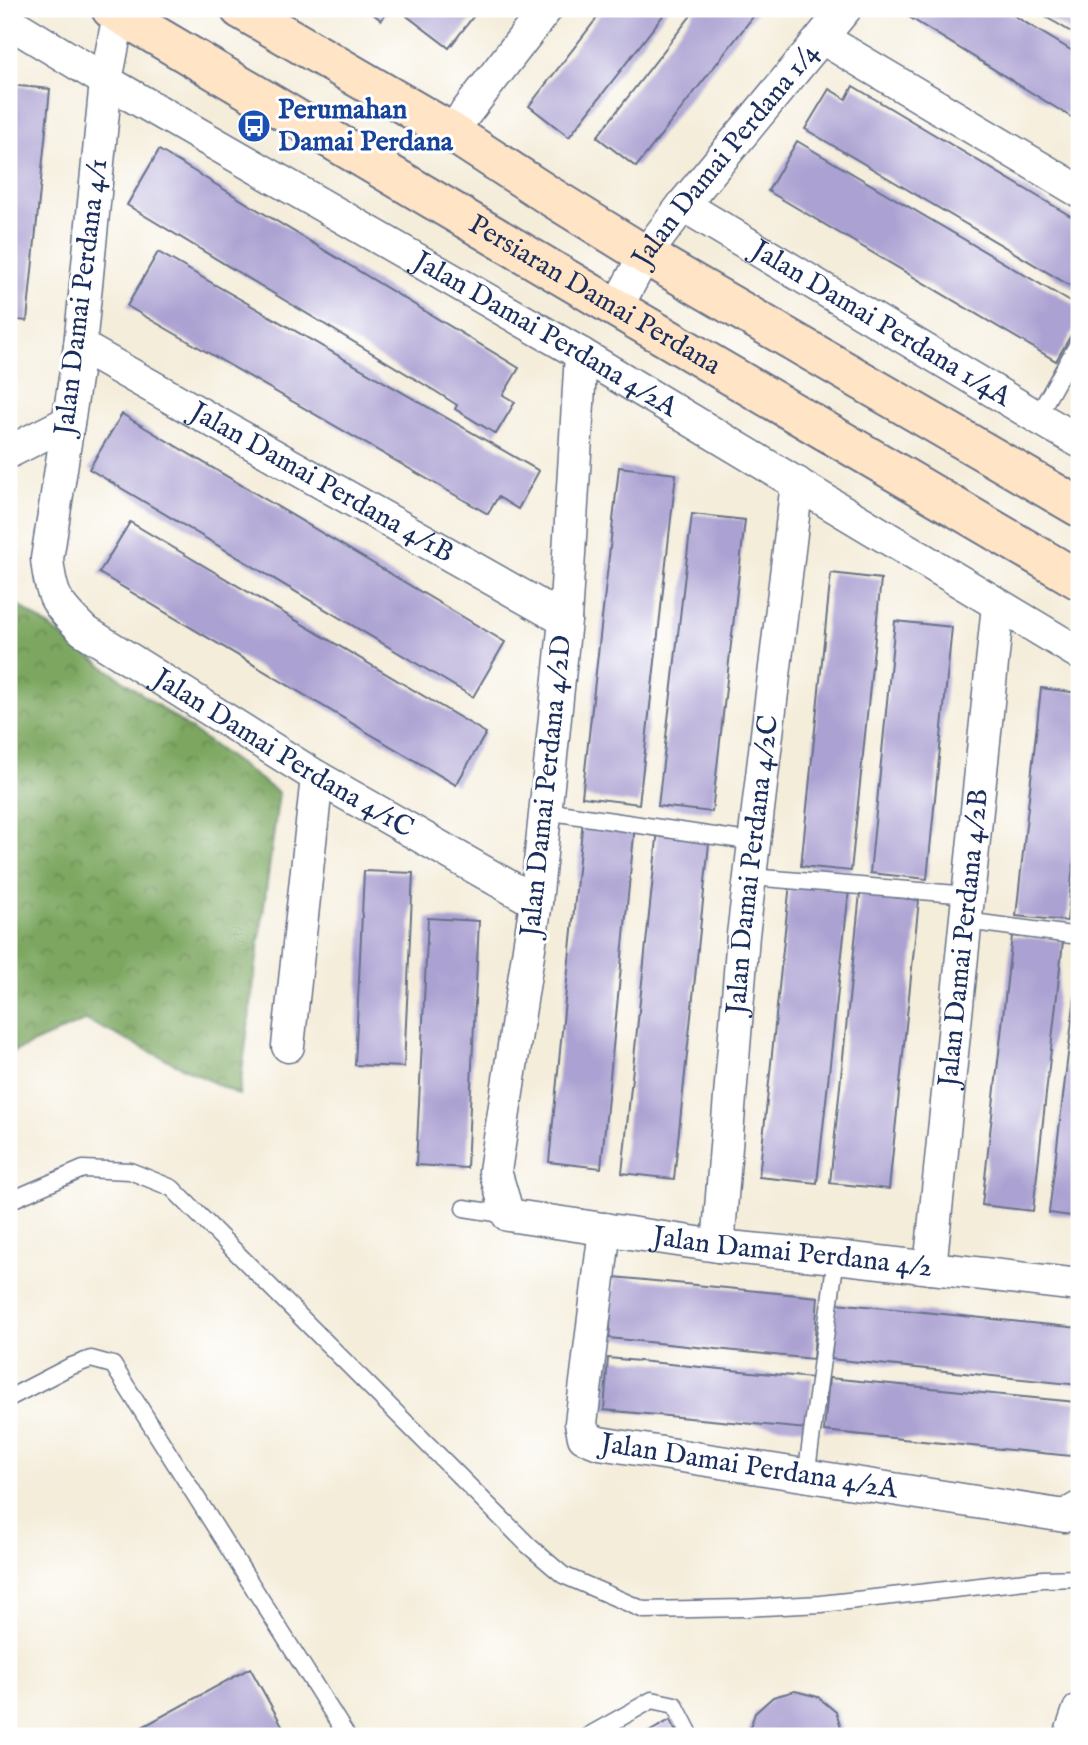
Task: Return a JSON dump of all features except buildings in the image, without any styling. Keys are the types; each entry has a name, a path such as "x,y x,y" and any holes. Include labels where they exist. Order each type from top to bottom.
{"main road":[{"path":"240,9 451,132 645,255 1079,507"},
{"name":"Persiaran Damai Perdana","path":"116,10 616,309 1079,580"}],"street":[{"path":"451,132 546,9"},
{"name":"Jalan Damai Perdana 1/4","path":"616,309 645,255 683,205 845,9"},
{"name":"Jalan Damai Perdana 4/1","path":"50,587 47,559 80,346 106,81 116,10"},
{"name":"Jalan Damai Perdana 4/2A","path":"9,22 106,81 581,354 1079,653"},
{"path":"822,38 1079,191"},
{"name":"Jalan Damai Perdana 1/4A","path":"683,205 1079,441"},
{"name":"Jalan Damai Perdana 4/1B","path":"80,346 565,620"},
{"name":"Jalan Damai Perdana 4/2D","path":"508,1215 495,1171 536,902 565,620 581,354"},
{"path":"9,453 68,422"},
{"name":"Jalan Damai Perdana 4/2C","path":"718,1246 743,935 797,483"},
{"name":"Jalan Damai Perdana 4/1C","path":"50,587 62,610 83,630 317,776 536,902"},
{"name":"Jalan Damai Perdana 4/2B","path":"930,1268 998,605"},
{"path":"288,1046 317,776"},
{"name":"Jalan Damai Perdana 4/2","path":"508,1215 718,1246 1079,1285"},
{"name":"Jalan Damai Perdana 4/2A","path":"605,1228 581,1423 584,1437 599,1443 806,1477 1065,1516 1079,1508"},
{"path":"1070,1736 1079,1710"}],"lane":[{"path":"1037,418 1079,342"},
{"path":"545,811 755,842"},
{"path":"751,877 967,908 1079,936"},
{"path":"9,1201 83,1169 130,1171 172,1188 529,1546 563,1574 644,1610 821,1604 1044,1579 1079,1578"},
{"path":"464,1208 508,1215"},
{"path":"806,1477 836,1257"},
{"path":"9,1398 90,1359 113,1365 346,1736"},
{"path":"588,1736 652,1700 675,1705 691,1736"}],"green space":[{"path":"9,598 279,793 239,1095 86,1020 9,1054"}],"place":[{"name":"Perumahan Damai Perdana","path":"254,126"}]}
